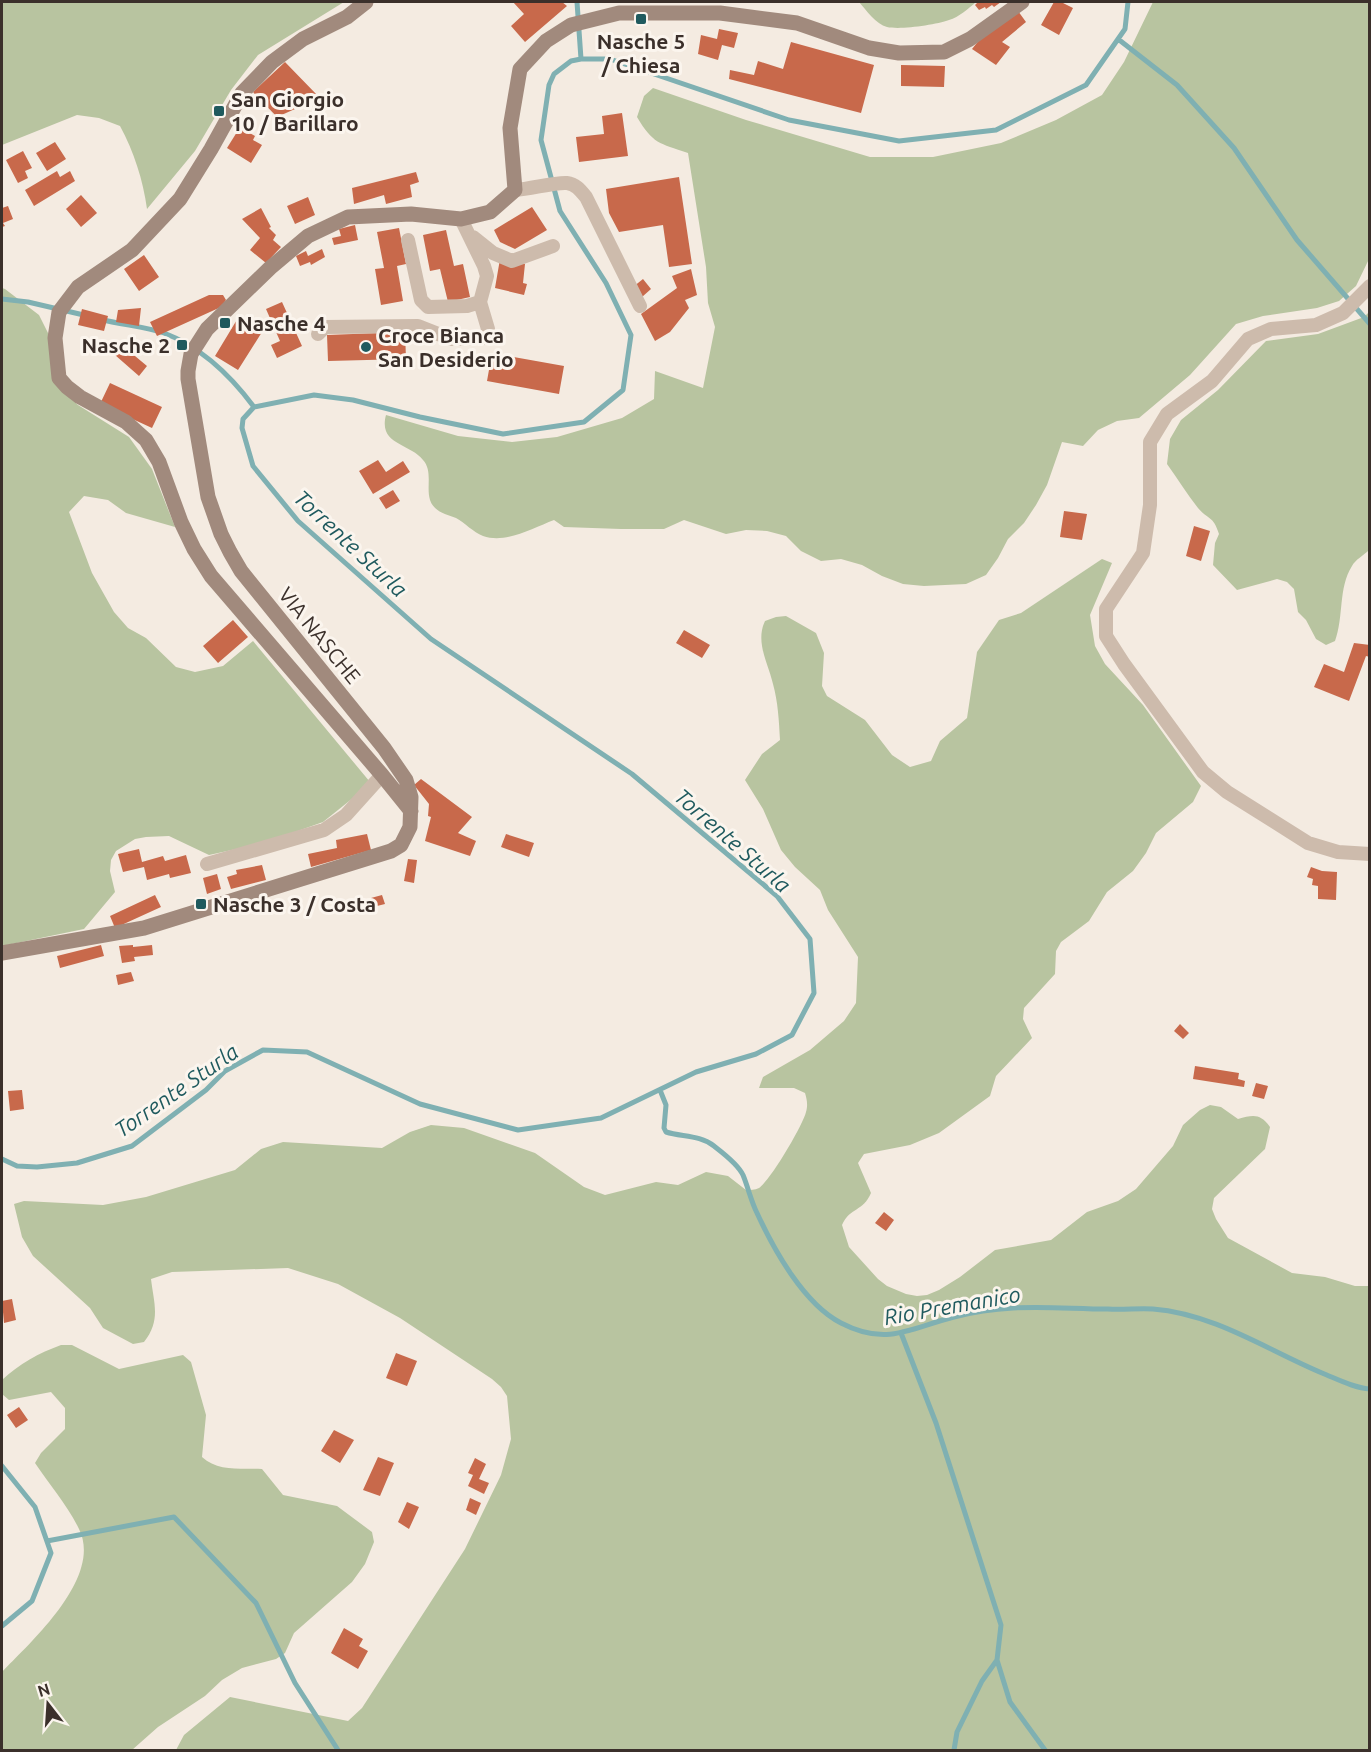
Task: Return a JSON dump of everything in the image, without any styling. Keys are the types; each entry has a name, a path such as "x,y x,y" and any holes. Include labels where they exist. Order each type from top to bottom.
{"street":[{"path":"366,2 347,17 303,39 272,62 242,93 180,199 132,250 78,287 71,295 59,312 55,354 59,378 67,387 80,397 126,422 146,440 159,462 194,549 211,576 411,811"},
{"path":"640,306 578,187 568,183 522,190 510,128 520,69 546,41 571,25 619,13 720,13 797,22 869,48 899,53 944,52 970,39 1022,2"},
{"name":"VIA NASCHE","path":"2,953 144,927 211,908 304,877 375,858 400,845 410,827 411,797 406,780 384,748 241,571 221,534 208,497 188,379 188,365 191,354 201,337 270,268 308,236 348,218 411,214 461,219 490,212 522,190"},
{"path":"318,334 325,327 418,326 451,339 486,338 488,329 486,317 480,302 487,276 461,219"},
{"path":"469,233 493,253 512,261 553,246"},
{"path":"408,240 421,300 428,307 467,306 480,302"},
{"path":"1370,286 1343,313 1316,325 1271,329 1248,339 1212,381 1167,414 1149,442 1150,505 1143,553 1106,609 1106,636 1203,772 1227,792 1308,843 1338,852 1370,854"},
{"path":"207,864 324,830 346,815 382,775"}],"green space":[{"path":"2,2 344,2 258,55 231,90 195,151 147,209 137,166 120,126 99,118 77,115 2,145"},
{"path":"859,2 976,2 960,15 949,20 900,28 887,27 879,23"},
{"path":"1153,2 1369,2 1369,259 1356,286 1339,301 1317,308 1263,316 1236,324 1190,375 1139,418 1117,421 1098,430 1083,446 1062,442 1047,485 1036,505 1024,523 1008,539 986,575 966,584 924,586 903,584 862,565 841,559 821,561 801,551 786,536 767,531 746,530 726,534 684,520 664,529 621,529 564,527 554,520 510,537 492,538 483,536 434,507 429,495 429,474 426,464 417,454 391,438 385,425 386,415 458,436 512,442 557,437 622,418 654,399 655,371 703,388 715,327 708,303 706,267 688,153 653,138 637,117 644,96 653,88 746,120 870,157 933,157 1001,143 1056,120 1102,95 1124,62"},
{"path":"2,288 39,315 48,333 54,383 78,405 129,437 152,469 175,527 126,513 108,500 84,496 69,512 92,573 114,612 128,628 146,638 176,667 195,672 223,666 253,641 370,782 323,822 264,843 209,855 169,836 135,839 116,851 111,860 110,871 115,892 84,929 2,946"},
{"path":"1369,312 1369,550 1352,566 1343,593 1338,632 1335,641 1326,645 1316,639 1306,620 1298,612 1294,589 1287,582 1277,579 1237,590 1213,565 1215,543 1219,534 1217,528 1198,508 1167,464 1170,439 1181,420 1218,390 1266,341 1318,334 1364,317"},
{"path":"1102,559 1112,563 1090,615 1095,646 1105,664 1143,705 1201,786 1193,802 1156,833 1146,853 1133,871 1107,892 1089,921 1061,942 1056,951 1055,974 1024,1008 1023,1019 1032,1038 996,1076 990,1096 939,1133 910,1145 864,1154 858,1163 871,1193 864,1203 845,1219 842,1225 849,1247 878,1279 887,1286 906,1294 927,1295 960,1277 995,1250 1051,1240 1087,1212 1118,1201 1136,1189 1173,1146 1183,1125 1200,1110 1210,1105 1221,1107 1238,1119 1256,1116 1263,1119 1270,1127 1265,1149 1214,1198 1212,1209 1228,1238 1292,1273 1325,1277 1355,1286 1369,1286 1369,1750 176,1750 184,1735 230,1697 348,1721 362,1708 465,1549 501,1475 511,1439 507,1396 492,1379 400,1318 338,1284 288,1268 172,1272 151,1279 155,1304 153,1326 144,1342 133,1344 103,1328 90,1308 33,1256 22,1237 14,1204 24,1201 103,1205 146,1197 235,1170 261,1149 283,1142 382,1148 410,1132 431,1125 464,1128 535,1153 584,1187 605,1195 656,1182 678,1185 706,1172 728,1176 746,1190 759,1188 771,1175 793,1140 804,1119 807,1105 805,1093 794,1088 759,1088 763,1077 810,1050 844,1021 856,1003 858,957 828,910 820,890 795,867 781,850 763,809 745,780 762,754 780,740 776,698 762,645 762,629 765,621 786,616 816,633 824,653 822,686 827,696 865,720 892,755 910,767 931,761 940,741 967,718 977,652 999,620 1021,613"},
{"path":"61,1345 72,1345 119,1369 183,1355 191,1362 206,1415 202,1457 208,1462 223,1467 262,1469 283,1495 337,1506 372,1532 374,1542 365,1564 352,1582 294,1633 285,1653 276,1659 242,1668 222,1680 205,1696 158,1727 132,1750 2,1750 2,1672 61,1607 81,1567 84,1548 75,1520 35,1463 41,1453 65,1429 65,1408 51,1392 9,1400 2,1394 2,1380 30,1360"}],"building":[{"path":"513,2 562,2 567,6 525,42 511,26 524,14"},
{"path":"978,2 1001,2 994,7 992,5 979,10 975,5"},
{"path":"1054,2 1061,2 1073,8 1059,35 1041,25"},
{"path":"1018,11 1026,22 1002,42 1010,47 996,65 972,49 980,39"},
{"path":"719,29 738,33 734,48 722,45 718,60 698,54 701,35 717,39"},
{"path":"791,42 874,65 861,113 729,79 730,70 754,75 758,61 783,69"},
{"path":"285,62 318,96 313,101 277,117 253,92"},
{"path":"901,65 945,66 944,87 901,86"},
{"path":"622,113 628,156 579,162 576,137 604,134 602,116"},
{"path":"242,124 250,129 248,132 255,136 253,140 262,145 251,163 227,148"},
{"path":"55,142 66,159 47,171 36,153"},
{"path":"23,151 32,168 25,171 28,178 18,183 6,160"},
{"path":"57,171 60,177 70,171 75,181 34,206 25,190"},
{"path":"416,172 419,182 410,185 412,197 386,204 384,195 354,204 352,188"},
{"path":"679,177 692,264 669,267 663,225 619,232 609,213 606,189"},
{"path":"81,195 97,213 81,227 66,209"},
{"path":"308,197 315,215 295,224 287,206"},
{"path":"8,206 13,219 3,223 5,226 2,227 2,208"},
{"path":"532,207 547,230 515,249 500,242 494,230"},
{"path":"261,208 271,227 269,228 276,235 273,240 281,247 266,263 250,250 260,238 242,219"},
{"path":"355,225 358,240 334,245 332,238 341,236 339,229"},
{"path":"399,228 406,264 397,266 403,301 381,305 375,269 384,268 377,232"},
{"path":"446,230 454,266 463,264 470,297 448,302 440,269 430,271 423,235"},
{"path":"322,249 325,257 311,265 310,262 300,266 296,256 306,251 308,256"},
{"path":"144,255 159,277 139,291 124,269"},
{"path":"500,259 525,264 523,283 527,284 524,295 495,288"},
{"path":"691,269 697,295 685,300 689,308 670,332 655,341 641,314 677,288 672,276"},
{"path":"643,279 651,289 642,297 633,287"},
{"path":"209,295 223,295 226,300 221,307 157,336 150,322"},
{"path":"282,302 302,346 277,358 271,345 280,341 266,309"},
{"path":"141,308 139,326 116,322 118,310"},
{"path":"82,309 108,316 104,331 78,325"},
{"path":"238,318 262,332 238,370 215,356"},
{"name":"Croce Bianca San Desiderio","path":"405,332 406,359 328,361 327,335"},
{"path":"123,346 147,366 139,376 115,355"},
{"path":"492,353 564,366 559,394 487,381"},
{"path":"110,383 162,407 152,428 100,404"},
{"path":"378,460 386,472 403,461 410,472 373,494 359,471"},
{"path":"393,490 400,501 386,509 379,498"},
{"path":"1064,511 1087,514 1082,540 1060,537"},
{"path":"1194,526 1210,531 1201,561 1186,556"},
{"path":"233,620 248,637 218,663 203,646"},
{"path":"684,630 710,645 702,658 676,643"},
{"path":"1354,643 1370,645 1370,657 1366,656 1349,701 1314,687 1324,664 1344,672"},
{"path":"421,779 472,817 458,833 476,841 470,856 425,841 431,817 428,816 429,804 414,785"},
{"path":"367,834 371,850 311,867 308,854 337,848 336,840"},
{"path":"506,834 534,843 529,857 501,847"},
{"path":"139,849 142,862 163,856 165,861 186,855 191,873 170,878 169,874 147,880 144,867 123,872 118,854"},
{"path":"408,859 417,860 414,883 404,881"},
{"path":"262,865 266,880 231,889 227,877 237,874 236,870"},
{"path":"1311,867 1322,871 1337,872 1336,900 1318,899 1318,886 1312,885 1313,879 1307,877"},
{"path":"217,874 221,889 207,894 203,878"},
{"path":"155,895 161,907 115,928 110,916"},
{"path":"382,895 385,904 373,907 371,898"},
{"path":"101,945 104,956 60,968 57,956"},
{"path":"133,945 133,947 152,945 153,955 134,957 135,961 122,963 119,946"},
{"path":"131,972 134,981 118,985 116,975"},
{"path":"1180,1024 1189,1033 1183,1039 1174,1031"},
{"path":"1195,1066 1239,1073 1238,1079 1245,1081 1244,1087 1193,1079"},
{"path":"1256,1083 1268,1086 1264,1099 1252,1096"},
{"path":"22,1090 24,1109 10,1111 8,1091"},
{"path":"884,1212 894,1220 886,1231 875,1223"},
{"path":"12,1299 16,1320 4,1323 2,1301"},
{"path":"396,1353 417,1361 407,1386 386,1378"},
{"path":"19,1407 28,1420 16,1428 7,1415"},
{"path":"334,1430 354,1440 340,1463 321,1451"},
{"path":"378,1457 394,1463 380,1496 363,1490"},
{"path":"475,1458 486,1464 479,1479 489,1483 484,1494 468,1486 473,1475 468,1473"},
{"path":"470,1498 481,1503 476,1515 466,1510"},
{"path":"407,1502 419,1507 409,1529 398,1522"},
{"path":"344,1628 363,1639 359,1646 368,1651 358,1669 331,1653"}],"waterway":[{"path":"577,2 581,59"},
{"name":"Torrente Sturla","path":"2,1159 17,1166 37,1167 77,1163 132,1146 206,1090 225,1071 263,1050 307,1052 420,1104 518,1130 601,1118 696,1072 756,1054 792,1035 814,993 810,939 777,896 632,774 431,639 298,521 253,466 242,428 243,419 254,407 314,395 353,400 503,434 584,422 623,390 631,335 606,283 560,211 541,140 549,85 554,74 571,61 610,59 789,120 899,141 996,130 1086,85 1125,29 1128,2"},
{"path":"1118,39 1177,85 1234,148 1297,240 1370,324"},
{"path":"2,299 28,302 88,316"},
{"path":"100,319 164,333 178,339 203,354 235,384 254,407"},
{"name":"Rio Premanico","path":"660,1090 666,1105 664,1128 666,1132 709,1142 734,1163 743,1175 764,1228 781,1259 803,1290 827,1314 857,1330 885,1335 961,1315 1006,1308 1153,1309 1176,1312 1219,1325 1301,1364 1358,1387 1370,1389"},
{"path":"901,1333 936,1423 1001,1625 997,1660 982,1681 957,1732 954,1750"},
{"name":"Torrente Sturla","path":"2,1466 35,1507 51,1553 32,1601 2,1626"},
{"path":"47,1541 174,1517 256,1603 295,1683 338,1750"},
{"path":"997,1660 1010,1702 1045,1750"}],"place":[{"name":"Nasche 5 / Chiesa","path":"641,19"},
{"name":"San Giorgio 10 / Barillaro","path":"219,111"},
{"name":"Nasche 4","path":"225,323"},
{"name":"Nasche 2","path":"182,345"},
{"name":"Croce Bianca San Desiderio","path":"366,347"},
{"name":"Nasche 3 / Costa","path":"201,904"}]}
